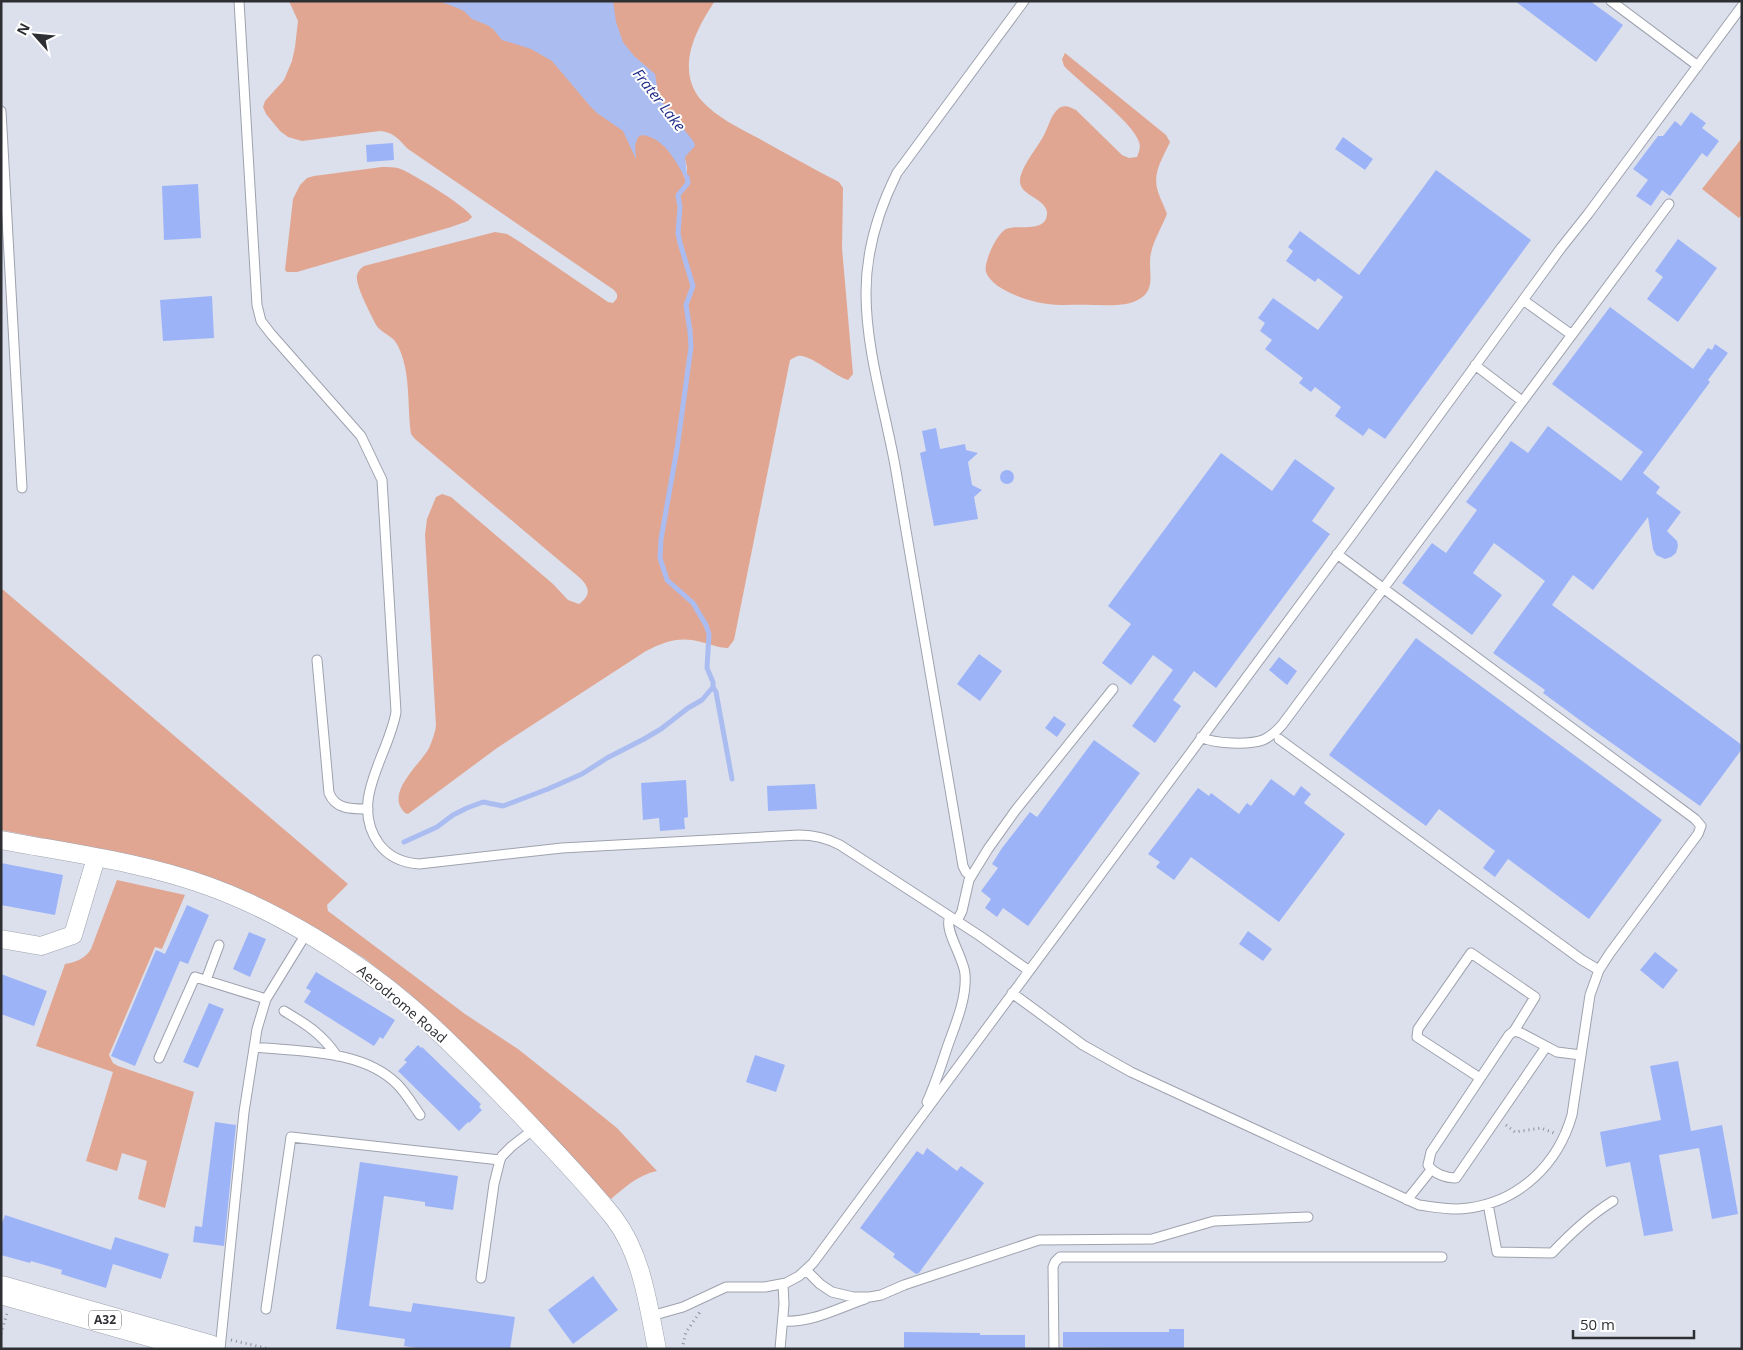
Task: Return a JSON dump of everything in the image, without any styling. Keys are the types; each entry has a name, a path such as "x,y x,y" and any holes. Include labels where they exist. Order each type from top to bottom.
{"main road":[{"name":"A32","path":"1,1290 208,1349"}],"street":[{"name":"Aerodrome Road","path":"1,840 154,869 209,886 259,908 361,968 411,1007 463,1055 534,1129 622,1228 635,1255 651,1316 657,1349"},
{"path":"1,939 40,946 73,935 96,858"}],"lane":[{"path":"239,1 257,305 261,320 270,334 361,436 382,480 396,712 394,723 372,779 368,809 372,830 381,846 398,859 419,864 562,848 793,835 816,836 840,845 1028,970"},
{"path":"971,876 963,866 894,461 871,345 867,320 866,290 869,260 876,230 887,197 898,173 1024,1"},
{"path":"1611,1 1698,66"},
{"path":"651,1316 680,1308 728,1287 760,1287 783,1284 806,1270 920,1119 1028,970 1742,6"},
{"path":"1,111 22,488"},
{"path":"1201,737 1216,742 1254,742 1264,740 1288,719 1669,204"},
{"path":"1523,300 1572,334"},
{"path":"1475,365 1522,401"},
{"path":"1012,993 1083,1045 1108,1060 1418,1204 1445,1209 1468,1208 1488,1204 1513,1194 1542,1172 1564,1137 1572,1115 1589,1002 1599,970 1610,952 1698,834 1701,826 1699,822 1337,554"},
{"path":"317,660 329,793 340,806 349,809 368,809"},
{"path":"920,1119 959,1014 964,994 965,971 947,926 962,911 971,876 988,849 1015,811 1114,689"},
{"path":"1279,740 1574,955 1599,970"},
{"path":"220,1349 244,1112 257,1029 266,999 306,934"},
{"path":"206,980 219,945"},
{"path":"1480,1078 1417,1037 1418,1029 1472,953 1535,997 1514,1031 1431,1152 1428,1164 1431,1170 1442,1176 1456,1178 1546,1047"},
{"path":"159,1058 195,977 266,999"},
{"path":"284,1011 310,1026 326,1040 337,1056"},
{"path":"1514,1031 1556,1052 1581,1055"},
{"path":"254,1048 359,1060 396,1084 420,1115"},
{"path":"481,1278 496,1171 502,1156 534,1129"},
{"path":"266,1309 291,1137 500,1160"},
{"path":"1407,1200 1431,1170"},
{"path":"1488,1204 1497,1252 1552,1253 1597,1211 1613,1201"},
{"path":"783,1321 813,1318 1038,1240 1152,1239 1214,1221 1308,1217"},
{"path":"1054,1349 1053,1267 1060,1257 1442,1257"},
{"path":"806,1270 820,1284 832,1292 847,1296 870,1297"},
{"path":"780,1349 783,1321 783,1284"}],"path":[{"path":"1496,1119 1515,1132 1541,1128 1564,1137"},
{"path":"682,1349 686,1332 702,1311 705,1296"}],"shaded area":[{"path":"289,1 547,1 576,47 592,61 622,76 651,119 670,136 687,182 687,167 679,137 656,111 636,78 629,71 585,44 560,1 715,1 695,36 689,62 693,88 701,100 728,122 839,182 843,188 842,248 853,374 848,380 809,358 798,356 790,360 734,640 728,648 696,641 675,640 646,651 497,748 408,814 405,813 400,805 401,788 429,748 436,726 425,535 427,519 436,497 442,494 451,497 553,584 568,600 579,604 586,598 588,591 580,578 411,434 407,378 402,356 396,342 376,325 361,293 357,274 364,266 495,232 507,234 520,242 608,302 613,303 617,298 617,294 614,290 408,149 389,133 380,131 302,141 288,137 280,131 266,114 263,107 265,101 284,80 292,61 298,21"},
{"path":"1065,53 1166,135 1170,142 1156,176 1158,191 1167,214 1151,253 1149,289 1141,298 1131,303 1118,305 1059,305 1040,303 1004,290 986,272 989,255 1002,232 1011,228 1037,226 1046,219 1047,212 1045,207 1024,191 1021,187 1020,177 1056,111 1063,106 1076,110 1122,155 1129,158 1137,157 1140,144 1135,134 1117,114 1064,66 1062,59"},
{"path":"1742,138 1742,214 1739,218 1702,189"},
{"path":"382,167 398,168 414,176 450,198 472,217 468,221 451,227 297,272 287,272 285,270 293,199 300,185 307,178 314,176"},
{"path":"1,588 348,884 327,905 328,911 465,1014 518,1049 617,1128 657,1171 638,1178 611,1199 409,993 364,958 293,915 109,851 1,830"},
{"path":"117,880 185,895 162,949 155,947 109,1055 113,1063 118,1066 194,1092 165,1208 138,1199 147,1161 122,1153 117,1171 86,1161 113,1072 36,1046 65,964 80,960 91,949"}],"water":[{"name":"Frater Lake","path":"438,1 613,1 616,22 623,42 634,56 655,74 659,98 694,142 695,146 685,157 688,183 670,153 664,146 650,137 642,135 638,137 635,145 636,159 623,131 597,113 552,61 531,49 502,40 487,25 472,19 464,11"}],"building":[{"path":"1515,1 1590,1 1623,25 1596,62"},
{"path":"1691,112 1706,123 1702,128 1719,141 1707,157 1702,153 1670,196 1662,190 1651,206 1636,196 1648,180 1633,169 1658,136 1663,136 1675,121 1681,126"},
{"path":"1343,137 1373,159 1365,170 1335,149"},
{"path":"393,143 394,160 367,162 366,145"},
{"path":"1436,170 1531,240 1385,439 1369,428 1363,436 1335,416 1341,407 1315,387 1311,392 1299,383 1303,378 1265,349 1272,340 1260,331 1265,323 1258,318 1273,298 1318,330 1343,297 1318,278 1315,282 1286,261 1293,251 1288,247 1300,231 1359,275"},
{"path":"198,184 201,238 164,240 162,186"},
{"path":"1678,239 1717,268 1678,322 1647,299 1663,277 1655,271"},
{"path":"212,296 214,338 163,341 160,300"},
{"path":"1610,307 1693,369 1708,348 1712,350 1715,344 1728,353 1708,380 1710,382 1643,473 1660,487 1656,493 1681,512 1667,531 1677,541 1676,553 1665,559 1656,555 1653,549 1648,517 1593,590 1573,575 1552,605 1742,745 1742,749 1700,806 1543,693 1545,690 1493,653 1545,581 1494,543 1473,573 1502,595 1472,635 1402,583 1432,543 1446,553 1477,510 1466,502 1511,441 1528,453 1548,426 1621,481 1643,452 1552,384"},
{"path":"936,428 940,449 965,444 966,450 978,453 968,462 972,485 982,490 974,497 978,519 934,526 920,453 926,451 922,431"},
{"path":"1221,453 1272,491 1295,459 1335,488 1312,521 1330,534 1216,688 1194,671 1173,700 1181,706 1155,743 1132,726 1173,670 1153,655 1131,685 1102,663 1131,624 1108,606"},
{"path":"1004,470 1010,470 1014,477 1010,484 1004,484 1000,480 1000,474"},
{"path":"1416,638 1662,820 1589,919 1508,859 1495,877 1483,868 1495,851 1439,809 1426,826 1329,755"},
{"path":"979,654 1002,671 980,701 957,684"},
{"path":"1279,657 1297,671 1287,685 1269,670"},
{"path":"1054,716 1066,724 1057,737 1045,728"},
{"path":"1094,740 1140,773 1028,926 1003,908 997,917 985,908 991,899 981,891 998,868 992,864 1030,812 1037,817"},
{"path":"1271,779 1294,796 1301,786 1311,794 1304,803 1345,834 1279,922 1191,857 1174,880 1156,867 1160,862 1148,854 1198,788 1209,796 1211,793 1239,814 1247,803 1251,806"},
{"path":"686,780 688,817 684,818 685,829 660,831 659,818 643,820 641,783"},
{"path":"815,784 817,809 768,811 767,786"},
{"path":"1,863 63,875 55,915 1,905"},
{"path":"187,905 209,915 188,964 180,961 135,1066 111,1056 156,950 165,954"},
{"path":"1248,931 1272,949 1263,961 1239,944"},
{"path":"249,932 266,939 250,977 233,969"},
{"path":"1655,952 1678,970 1663,989 1640,970"},
{"path":"316,972 395,1020 383,1039 380,1037 374,1046 304,1002 311,991 306,988"},
{"path":"1,974 47,991 34,1026 1,1014"},
{"path":"209,1003 224,1009 198,1068 183,1062"},
{"path":"418,1045 481,1104 479,1107 482,1110 459,1131 398,1071 407,1062 404,1060"},
{"path":"755,1055 785,1065 776,1092 746,1082"},
{"path":"1678,1061 1691,1131 1722,1125 1738,1214 1712,1219 1699,1148 1659,1155 1673,1231 1644,1236 1630,1162 1606,1167 1600,1132 1661,1120 1650,1066"},
{"path":"215,1122 236,1125 224,1246 193,1242 195,1226 202,1227"},
{"path":"927,1148 957,1171 961,1166 984,1183 919,1273 916,1274 893,1257 895,1254 860,1228 917,1151 923,1155"},
{"path":"360,1162 458,1176 453,1210 425,1206 425,1202 384,1196 369,1306 411,1312 413,1303 515,1317 510,1349 424,1349 404,1346 405,1339 336,1329"},
{"path":"5,1215 111,1250 115,1237 169,1254 161,1279 113,1264 106,1288 61,1274 62,1270 1,1255 1,1226"},
{"path":"593,1276 618,1310 573,1344 548,1310"},
{"path":"1169,1329 1184,1329 1184,1349 1063,1347 1063,1332 1169,1332"},
{"path":"904,1332 1025,1335 1025,1349 904,1349"}],"waterway":[{"path":"687,177 688,183 678,195 680,207 678,233 693,286 686,305 691,347 677,449 661,539 660,558 667,580 693,603 709,634 707,668 716,692 732,779"},
{"path":"404,842 437,827 453,815 467,808 483,802 503,806 582,774 607,758 661,729 688,708 702,700 713,687"}]}
